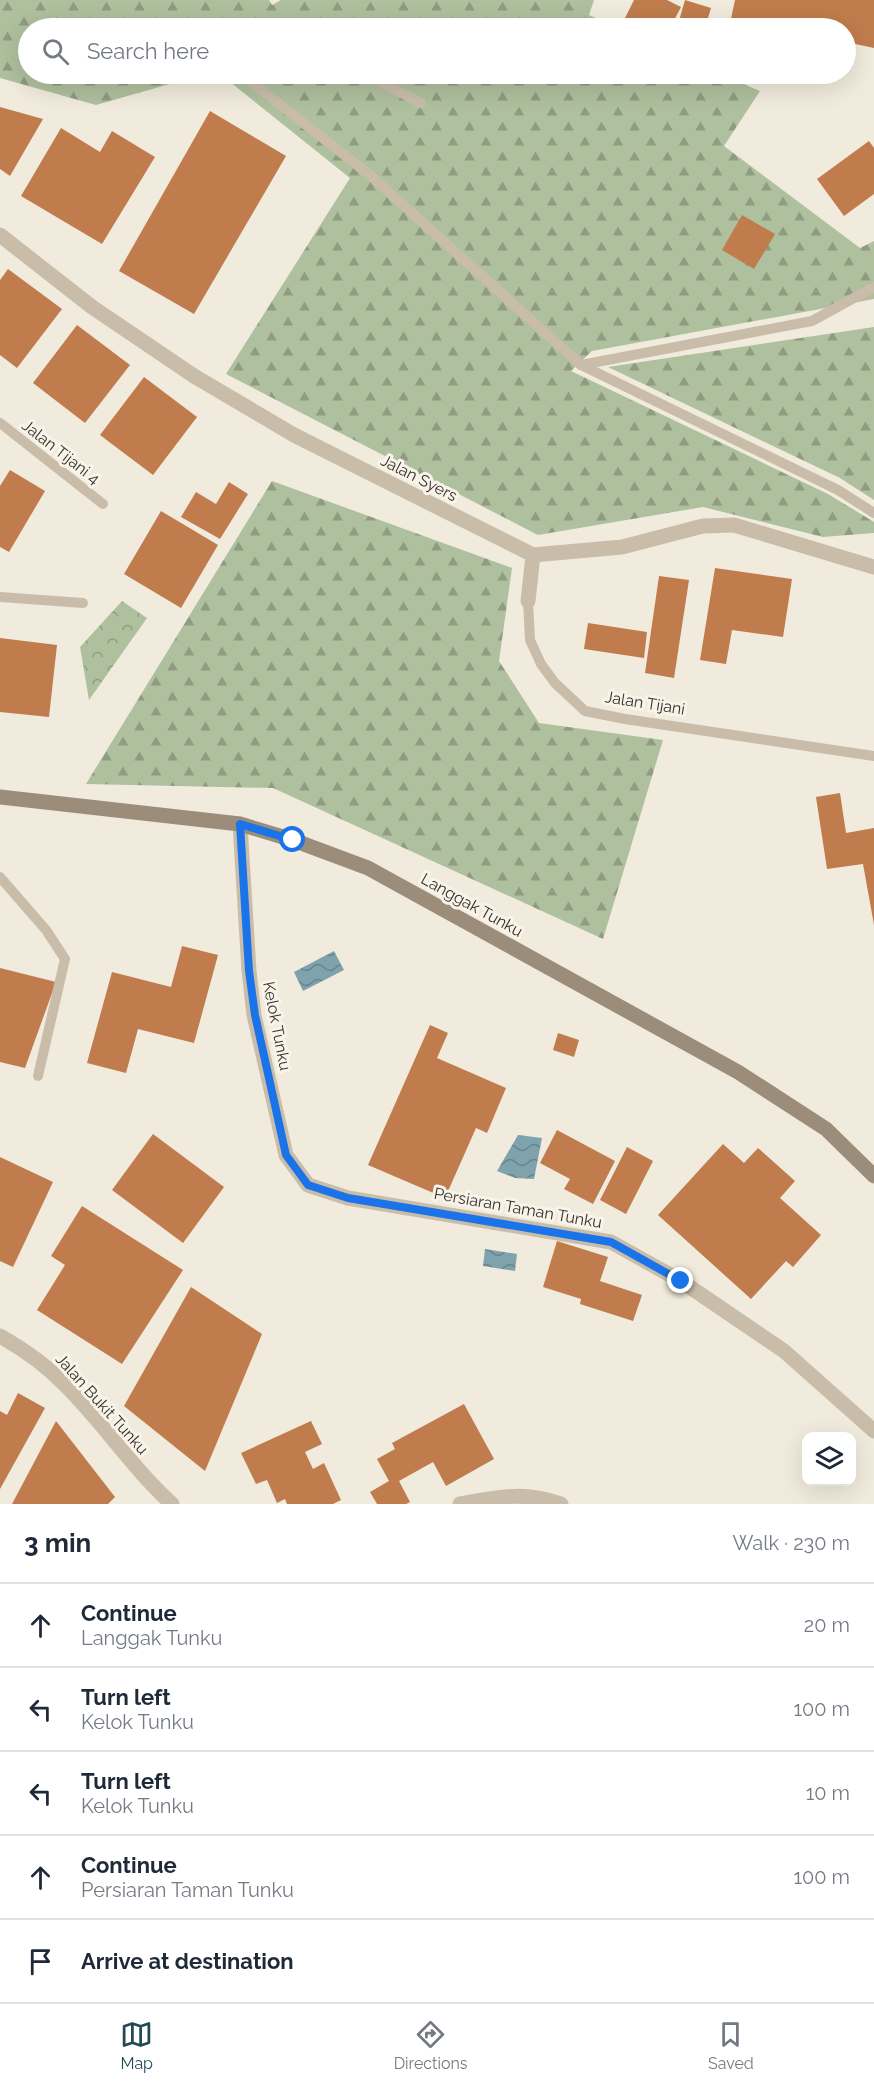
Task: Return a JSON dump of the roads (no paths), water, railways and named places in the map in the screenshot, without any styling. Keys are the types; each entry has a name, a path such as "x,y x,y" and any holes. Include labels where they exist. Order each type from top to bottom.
{"street":[{"name":"Jalan Syers","path":"0,235 92,307 194,376 294,435 533,555"},
{"path":"533,555 622,547 703,526 734,525 874,567"},
{"name":"Jalan Tijani","path":"528,601 533,555"},
{"name":"Langgak Tunku","path":"0,797 240,824 293,840 368,868 728,1067 826,1129 874,1176"},
{"name":"Kelok Tunku","path":"240,824 249,971 255,1015 286,1155 308,1185 348,1198"},
{"name":"Persiaran Taman Tunku","path":"348,1198 611,1242 681,1281 784,1351 874,1431"},
{"name":"Jalan Bukit Tunku","path":"0,1336 41,1363 63,1383 152,1486 172,1504"},
{"path":"460,1504 514,1495 542,1497 561,1504"}],"lane":[{"path":"254,84 371,176 581,365 838,490 874,513"},
{"path":"384,84 421,103"},
{"path":"581,365 812,321 874,287"},
{"name":"Jalan Tijani 4","path":"0,423 103,504"},
{"path":"0,597 83,603"},
{"name":"Jalan Tijani","path":"528,601 530,640 541,664 555,683 585,711 874,756"},
{"path":"0,878 46,930 65,959 38,1076"}],"water":[{"path":"334,951 344,970 303,991 294,972"},
{"path":"518,1135 542,1138 534,1179 515,1178 497,1171"},
{"path":"485,1249 517,1254 515,1271 483,1266"}]}
